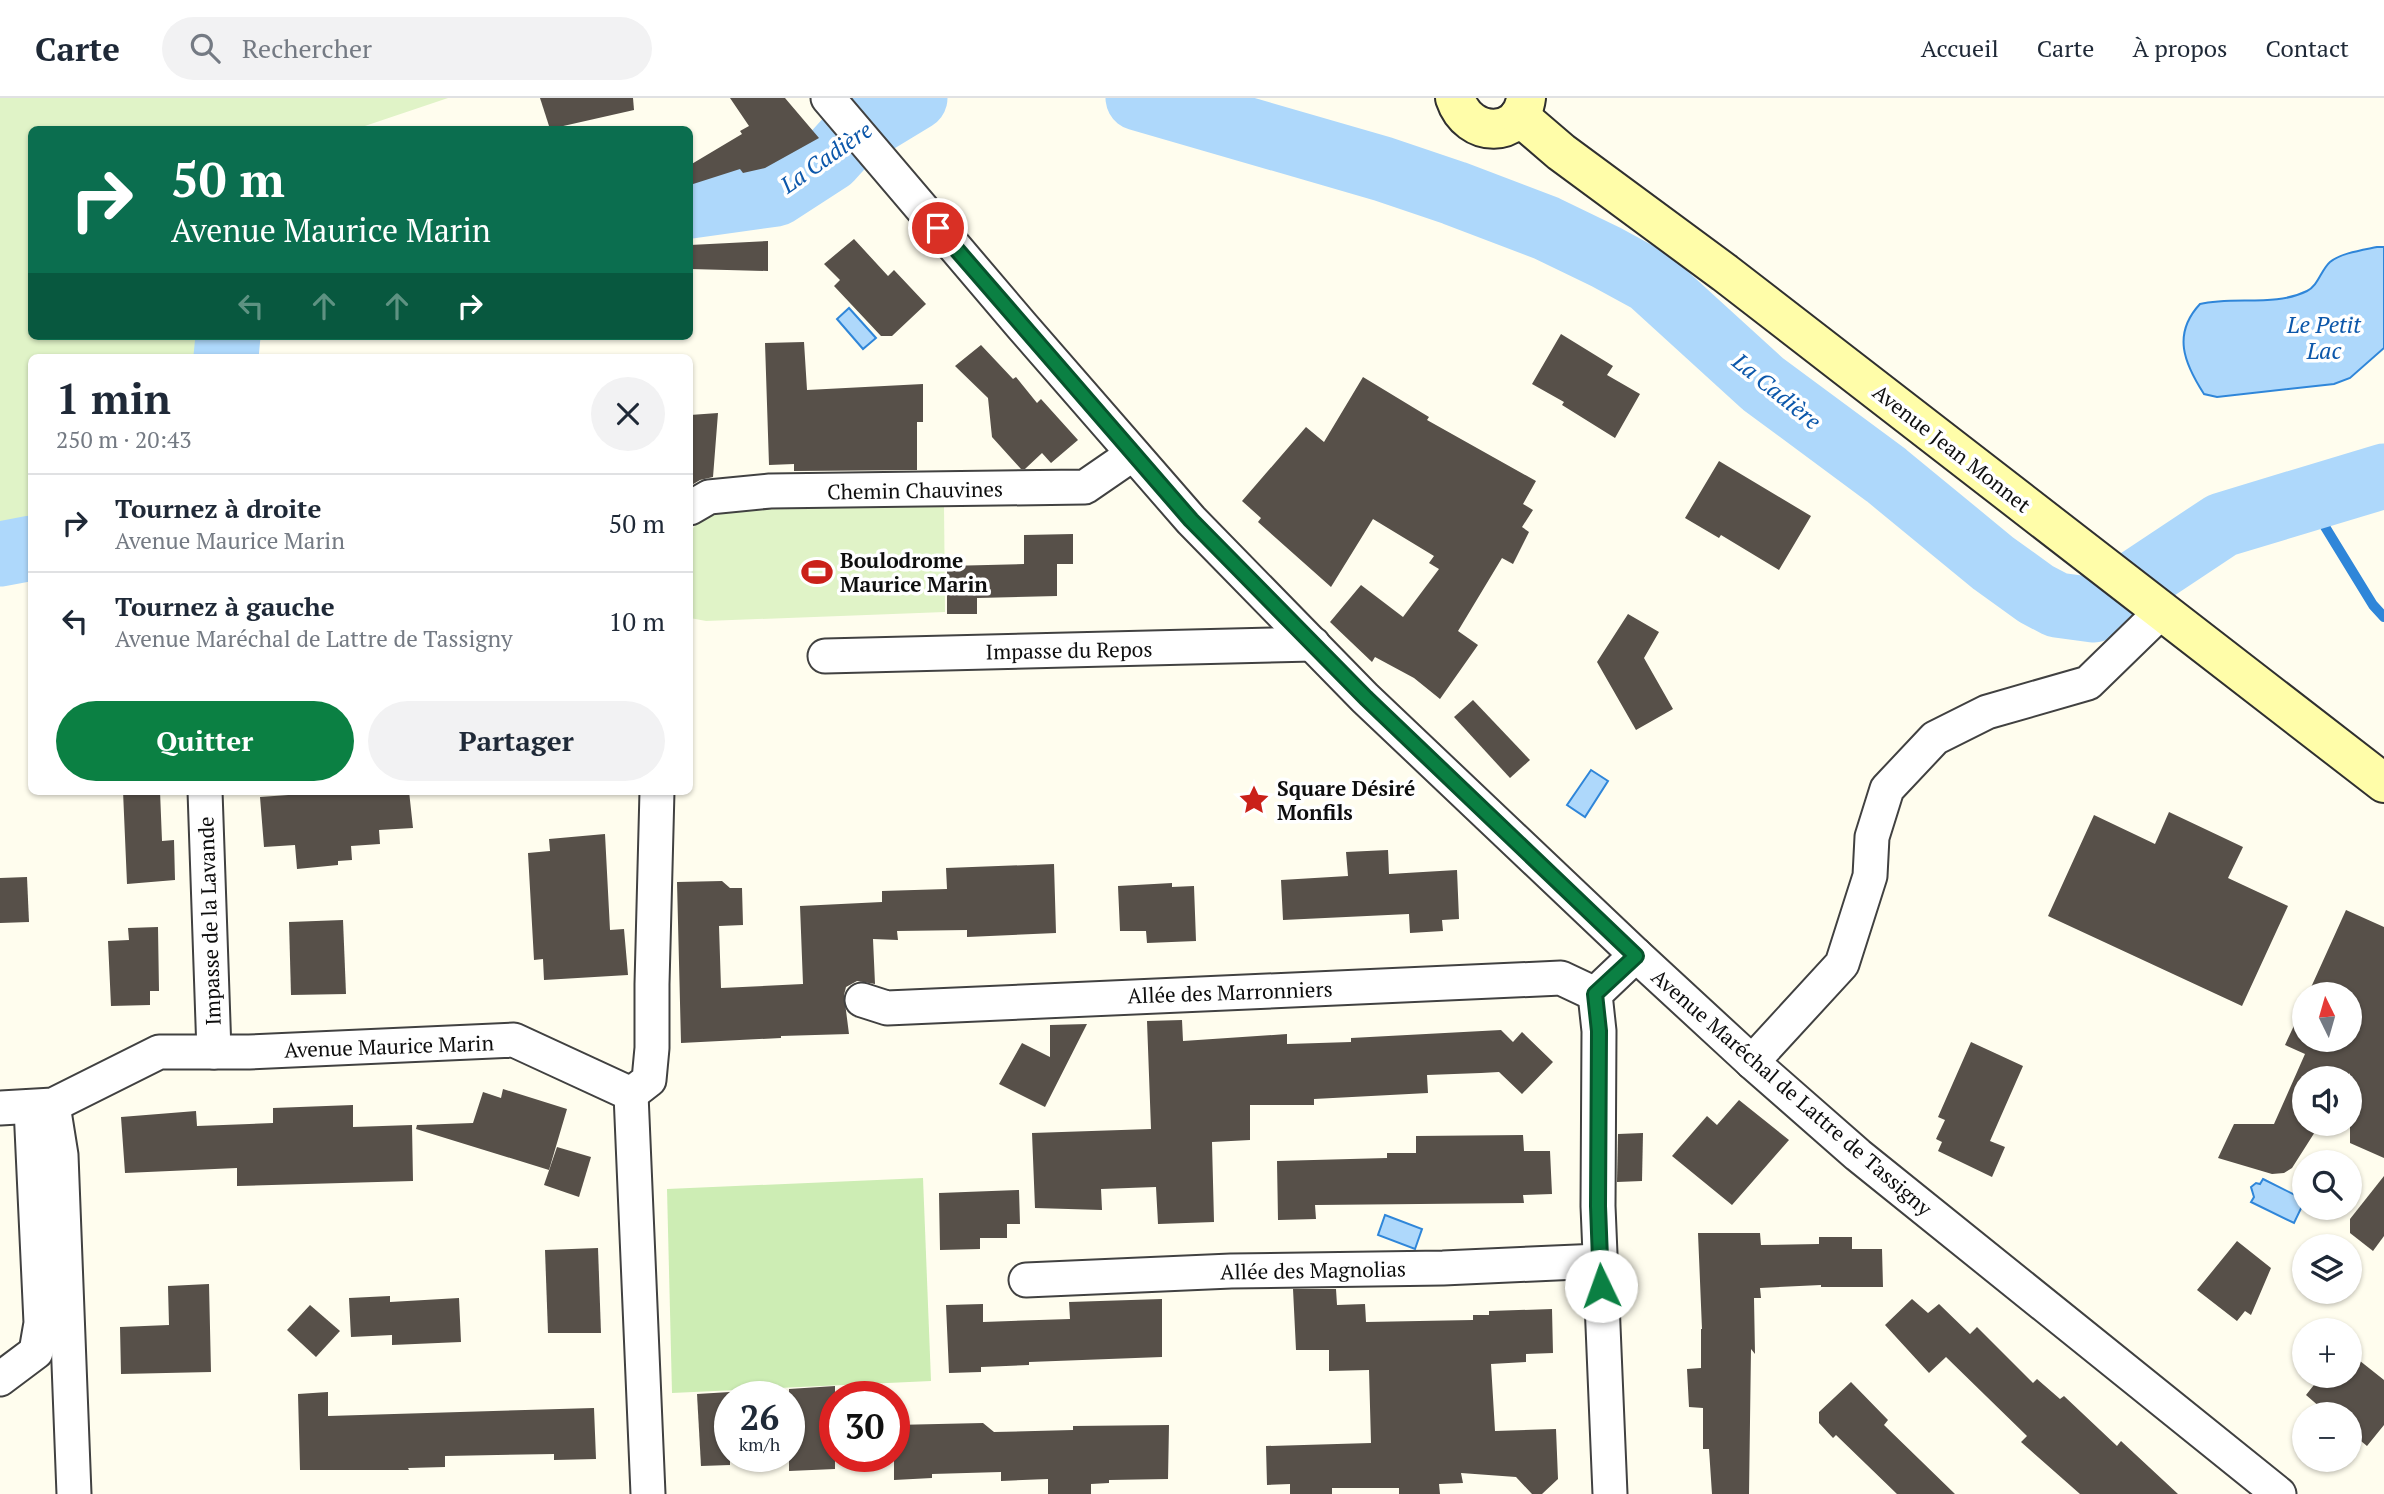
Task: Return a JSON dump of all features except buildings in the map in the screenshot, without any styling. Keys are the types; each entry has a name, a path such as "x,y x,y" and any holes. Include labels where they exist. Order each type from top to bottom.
{"street":[{"path":"1455,98 1460,111 1469,121 1481,128 1495,129 1508,124 1522,107"},
{"name":"Avenue Maréchal de Lattre de Tassigny","path":"832,103 1191,520 1366,698 1636,956 1858,1155 2279,1494"},
{"name":"Avenue Jean Monnet","path":"1522,107 1560,152 1725,272 2384,783"},
{"name":"Chemin Chauvines","path":"693,506 709,497 770,492 1085,487 1133,454"},
{"path":"1752,1062 1842,964 1870,876 1872,837 1887,789 1935,738 1987,712 2088,684 2152,603"},
{"name":"Impasse du Repos","path":"825,656 1313,644"},
{"name":"Impasse de la Lavande","path":"205,795 214,1052"},
{"path":"648,1494 631,1094 649,1080 653,1048 652,957 657,795"},
{"path":"1610,1494 1598,1206 1599,1031 1595,994 1636,956"},
{"name":"Allée des Marronniers","path":"862,1000 887,1008 1561,978 1595,994"},
{"name":"Avenue Maurice Marin","path":"28,1107 159,1052 514,1040 631,1094"},
{"path":"0,1379 36,1352 41,1323 28,1107"},
{"path":"28,1107 61,1155 74,1494"},
{"name":"Allée des Magnolias","path":"1026,1280 1231,1271 1443,1268 1600,1261"}],"green space":[{"path":"0,98 448,98 365,126 28,126 28,340 223,340 221,354 28,354 28,538 0,543"},
{"name":"Boulodrome Maurice Marin","path":"944,504 945,612 706,621 693,619 693,528 698,521 731,507"},
{"path":"923,1178 931,1381 819,1381 819,1386 805,1387 805,1381 714,1381 714,1391 672,1393 667,1189"}],"water":[{"name":"Le Petit Lac","path":"2384,247 2384,348 2350,378 2334,384 2217,397 2204,394 2191,371 2184,349 2186,326 2200,304 2295,296 2311,289 2327,265 2340,256"},
{"path":"849,308 876,338 863,349 837,319"},
{"path":"1591,770 1608,781 1585,817 1567,805"},
{"path":"2263,1179 2292,1194 2294,1223 2251,1202 2254,1197 2251,1187 2256,1183 2260,1184"},
{"path":"1385,1215 1422,1229 1415,1249 1378,1235"}],"waterway":[{"name":"La Cadière","path":"693,206 776,194 830,159 849,138 915,98"},
{"name":"La Cadière","path":"1138,98 1383,169 1454,193 1546,228 1650,281 1763,384 1886,475 1993,563 2036,594 2057,605 2094,610 2222,525 2384,476"},
{"name":"La Cadière","path":"226,354 228,340"},
{"path":"2308,499 2373,605 2384,617"},
{"name":"La Cadière","path":"0,554 28,549"}],"place":[{"name":"Boulodrome Maurice Marin","path":"817,572"},
{"name":"Square Désiré Monfils","path":"1254,800"}],"route":[{"path":"938,228 1191,520 1366,698 1636,956 1595,994 1599,1031 1598,1206 1601,1286"}]}
